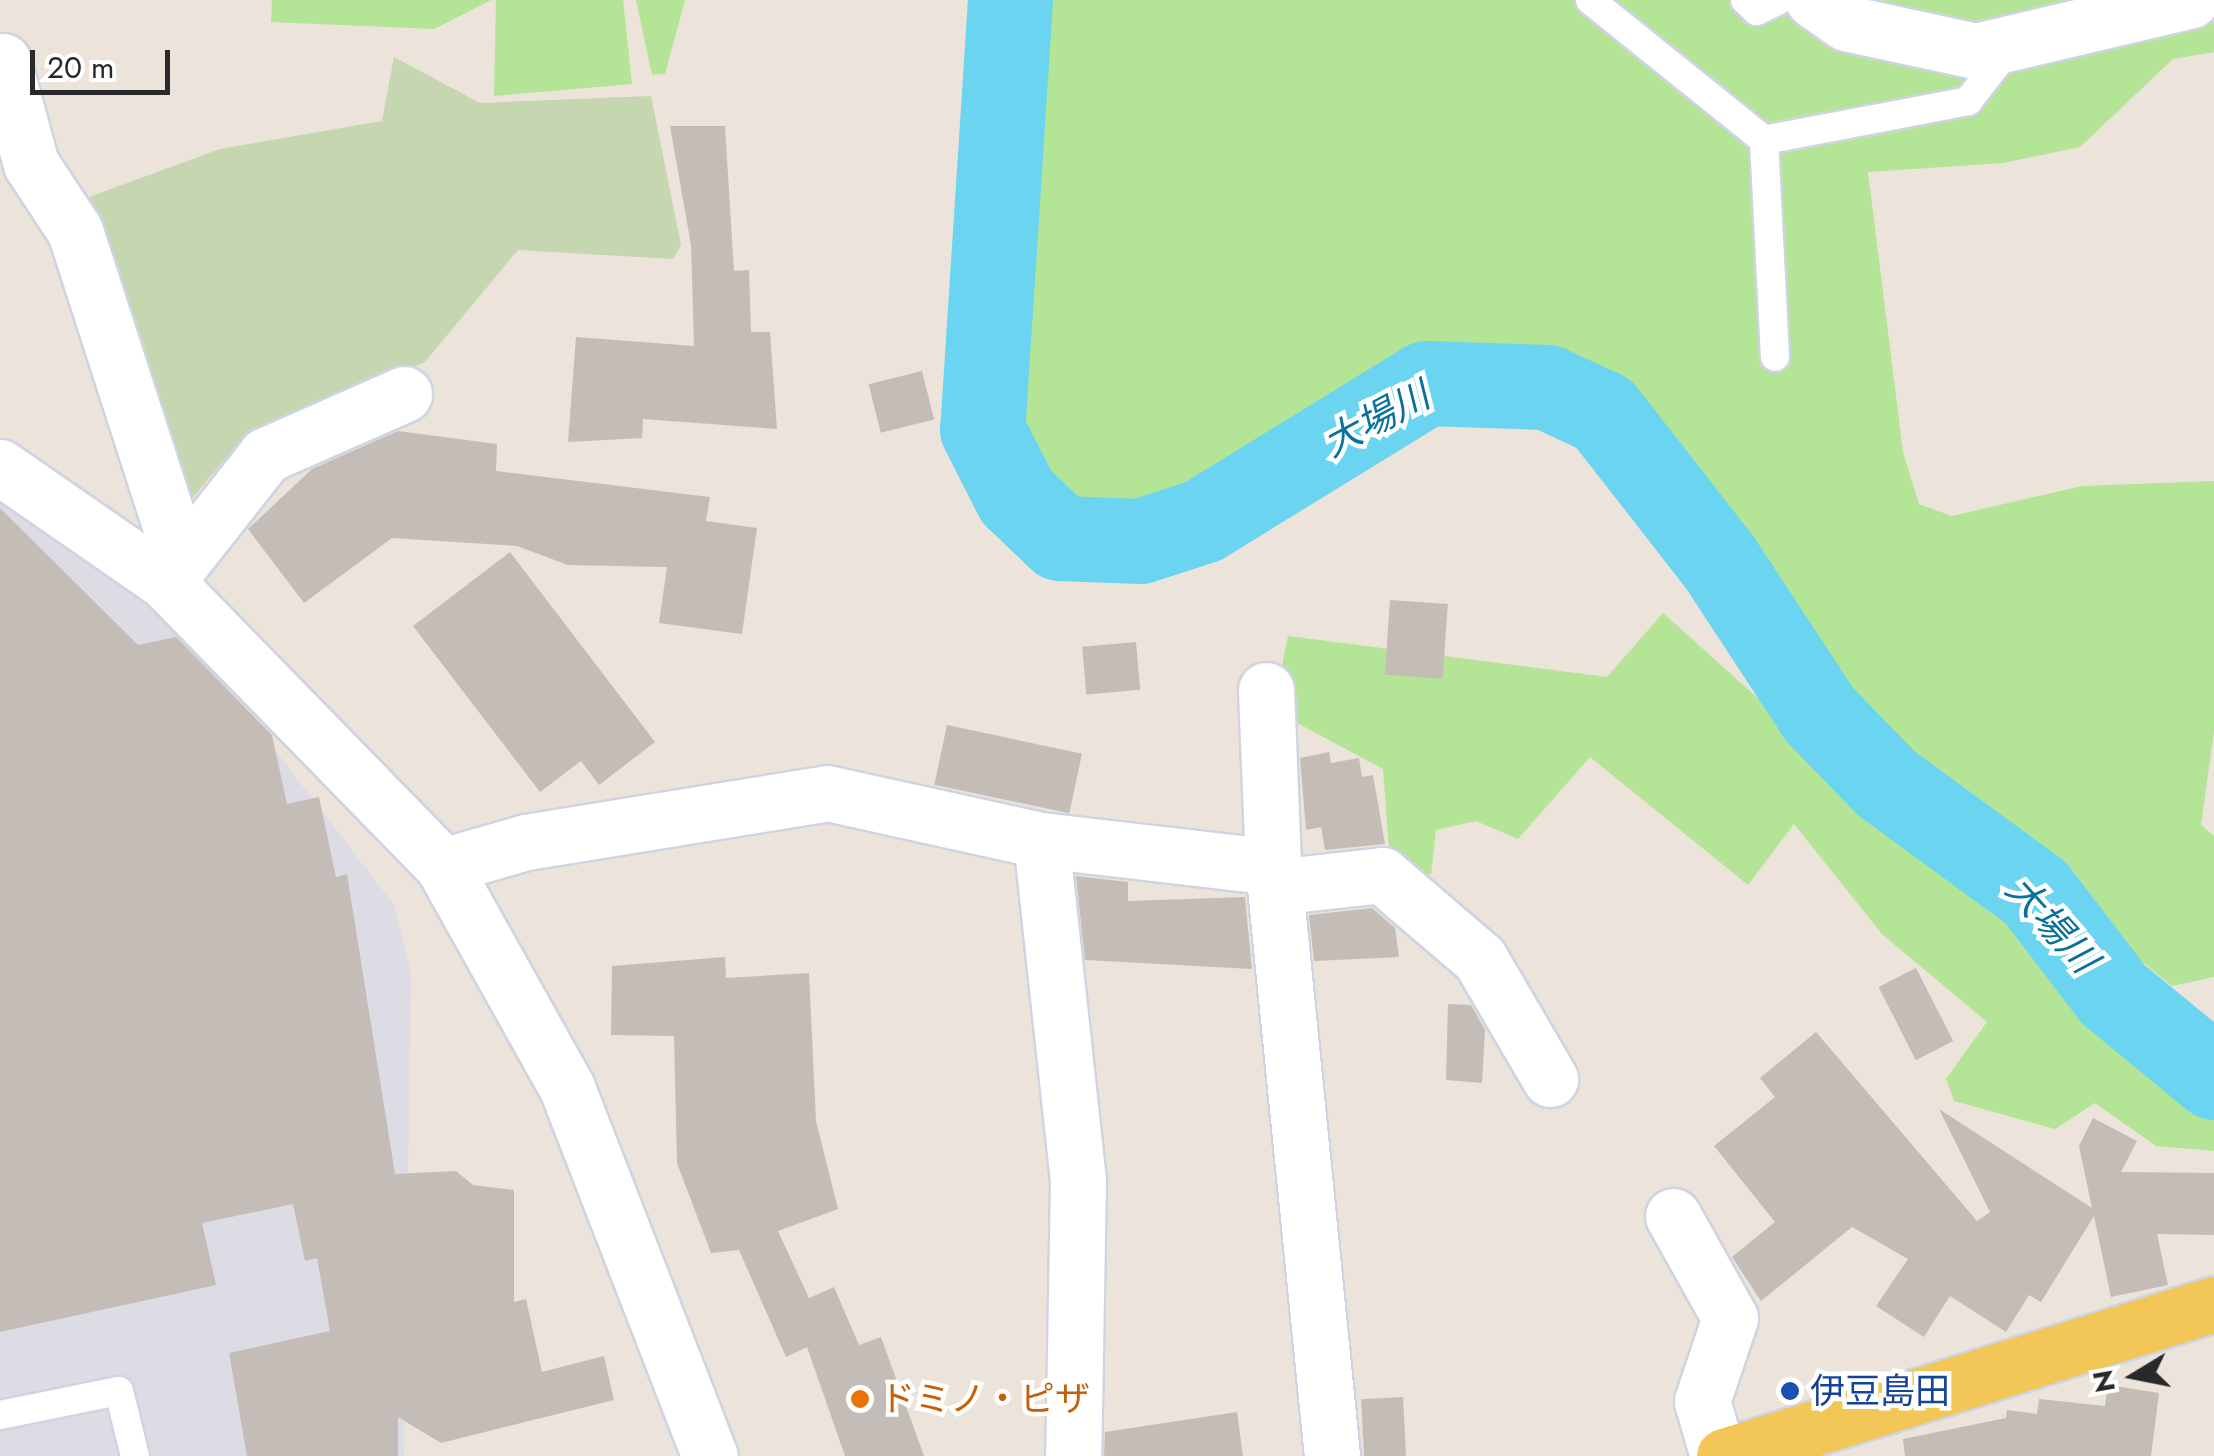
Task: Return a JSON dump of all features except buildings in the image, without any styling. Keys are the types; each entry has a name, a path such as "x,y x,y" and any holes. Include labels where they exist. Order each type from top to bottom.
{"main road":[{"path":"1721,1456 2214,1304"}],"street":[{"path":"1813,0 1846,22 1916,43 1976,51 2191,0"},
{"path":"3,62 31,164 75,231 173,569"},
{"path":"173,569 266,454 404,394"},
{"path":"0,467 173,569 443,866 567,1088 710,1456"},
{"path":"1266,690 1274,877 1332,1456"},
{"path":"443,866 526,842 828,793 1041,840 1274,877 1382,876 1480,958 1550,1079"},
{"path":"1041,840 1078,1181 1073,1456"},
{"path":"1673,1216 1730,1318 1702,1401 1721,1456"}],"lane":[{"path":"1590,0 1764,140 1774,357"},
{"path":"1744,0 1757,11 1780,0"},
{"path":"1764,140 1968,101 2014,42"},
{"path":"0,1415 119,1391 134,1456"}],"shaded area":[{"path":"0,494 162,603 394,905 411,974 404,1456 0,1456"}],"green space":[{"path":"272,0 491,0 434,29 271,22"},
{"path":"496,0 623,0 632,84 494,96"},
{"path":"636,0 685,0 665,74 652,75"},
{"path":"1039,0 2214,0 2214,52 2173,59 2080,147 2003,163 1868,172 1903,452 1919,504 1952,516 2082,486 2214,481 2214,731 2201,825 2214,836 2214,977 2172,986 1874,744 1639,436 1551,366 1437,363 1375,411 1205,503 1100,521 1050,491 1002,423"},
{"path":"394,57 480,103 651,96 681,245 673,259 518,250 424,363 249,430 184,508 81,200 220,149 382,121"},
{"path":"1663,613 2086,993 2152,1064 2214,1093 2214,1151 2156,1146 2095,1103 2055,1129 1954,1101 1946,1079 1987,1022 1882,934 1794,824 1748,885 1590,757 1518,839 1476,821 1436,830 1431,875 1390,862 1383,769 1273,710 1288,636 1607,677"}],"waterway":[{"name":"大場川","path":"1010,0 982,429 1016,496 1060,538 1140,541 1202,521 1426,383 1547,387 1603,413 1720,563 1819,714 1886,783 2035,892 2113,994 2214,1077"}],"place":[{"name":"伊豆島田","path":"1790,1391"},
{"name":"ドミノ・ピザ","path":"860,1399"}]}
